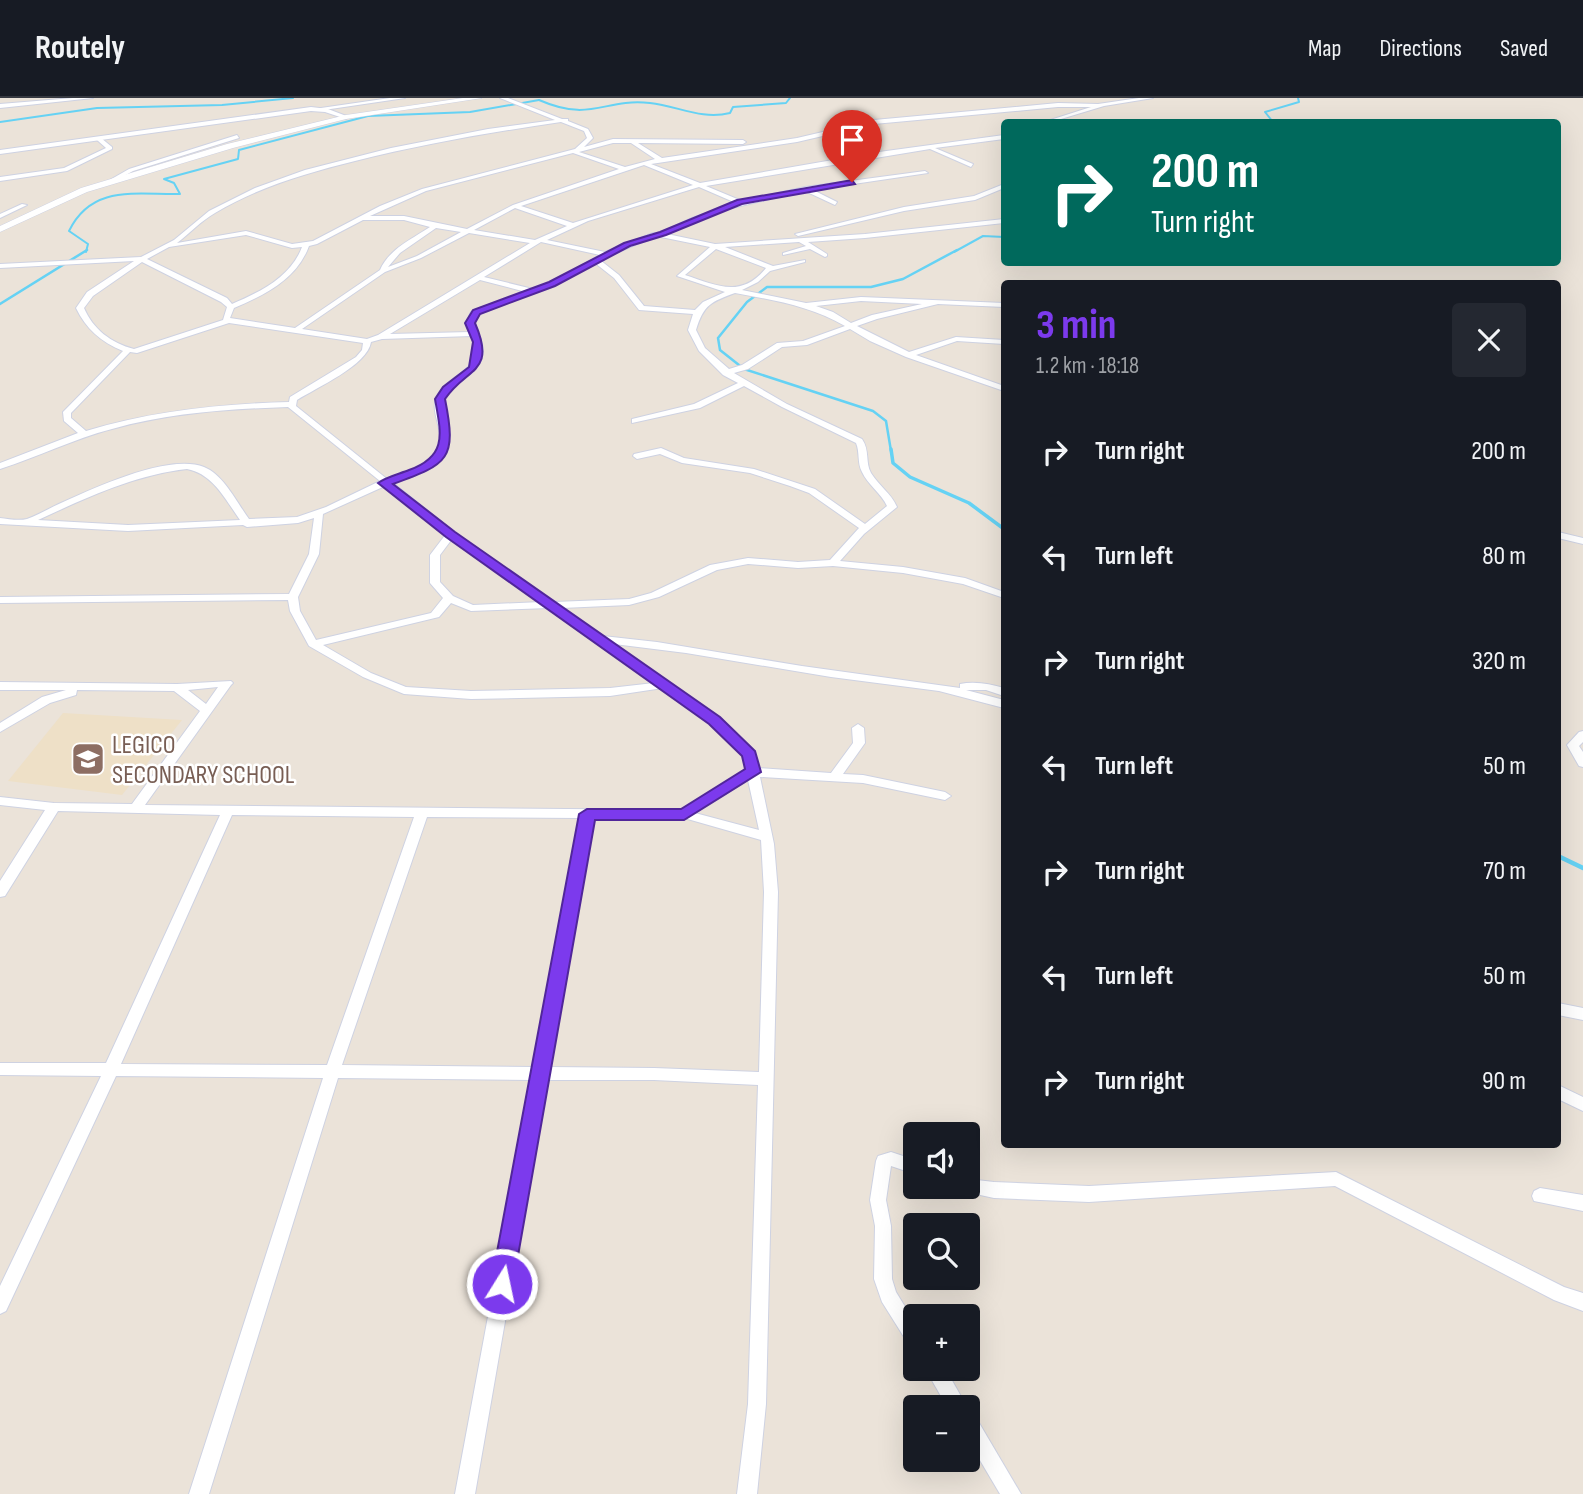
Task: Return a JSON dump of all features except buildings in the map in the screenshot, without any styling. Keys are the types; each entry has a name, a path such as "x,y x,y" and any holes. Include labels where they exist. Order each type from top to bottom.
{"main road":[{"path":"0,229 51,203 111,181 243,142 346,117 478,98"}],"street":[{"path":"0,106 90,98"},
{"path":"0,152 402,98"},
{"path":"503,98 566,120 586,130 591,136 575,152"},
{"path":"298,329 383,271 467,232 515,206 643,163 810,138 874,122 1058,105 1100,105 1150,98"},
{"path":"1056,119 1100,105"},
{"path":"317,109 346,117"},
{"path":"472,334 381,337 367,341 229,321 144,349 128,350 113,345 96,331 80,308 90,294 233,200 307,172 434,141 566,120"},
{"path":"111,181 131,170 237,136"},
{"path":"381,337 538,241 571,225 700,185 1001,137"},
{"path":"0,179 65,170 110,148 99,139"},
{"path":"163,247 246,233 292,246 306,245 326,239 362,218 424,190 630,139 768,143"},
{"path":"630,139 660,160"},
{"path":"929,147 971,165"},
{"path":"575,152 625,169"},
{"path":"643,163 740,202"},
{"path":"0,521 128,528 247,524 298,520 318,515 384,483 427,468 442,452 447,436 440,399 446,389 474,368 478,342 472,334 470,323 477,312 552,284 606,254 740,202 805,188 925,173"},
{"path":"805,188 835,203"},
{"path":"771,241 904,209 975,198 1001,188"},
{"path":"0,216 24,205"},
{"path":"515,206 571,225"},
{"path":"362,218 404,218 467,232 538,241 606,254"},
{"path":"1001,221 715,246 680,276 806,305 852,324 873,339 909,355 1001,388"},
{"path":"383,271 393,257 435,226"},
{"path":"663,234 715,246 770,269"},
{"path":"800,240 825,255"},
{"path":"229,321 226,318 232,307 256,296 286,274 304,255 306,245"},
{"path":"785,254 810,247"},
{"path":"0,266 142,259 232,307"},
{"path":"596,261 609,267 628,286 642,308 698,312"},
{"path":"803,261 770,269 717,296 698,312 692,329 698,347 736,370 744,383 836,428 864,447 867,475 886,492 892,507 865,528 833,563"},
{"path":"478,277 532,291"},
{"path":"806,305 861,299 1001,304"},
{"path":"736,370 780,345 804,344 852,324 939,302"},
{"path":"909,355 956,339 1001,342"},
{"path":"291,404 302,391 359,359 366,350 367,341"},
{"path":"82,432 67,419 67,412 128,350"},
{"path":"635,421 697,406 744,383"},
{"path":"0,466 82,432 194,408 291,404 384,483 450,534 686,700 738,740 749,754 766,837 771,892 757,1404 747,1494"},
{"path":"637,456 660,451 681,460 751,471 793,484 812,491 865,528"},
{"path":"23,524 111,485 166,468 187,466 207,473 247,524"},
{"path":"318,515 314,554 293,597 300,626 313,644 367,675 415,691 471,695 573,694 662,685"},
{"path":"450,534 435,555 435,583 449,598 471,608 554,607 629,602 655,595 690,575 732,563 833,563 926,573 1001,594"},
{"path":"1561,536 1583,541"},
{"path":"0,600 293,597"},
{"path":"313,644 435,615 449,598"},
{"path":"598,639 677,646 831,674 954,688 1001,703"},
{"path":"0,686 177,688 226,683 137,807"},
{"path":"954,688 970,685 1001,691"},
{"path":"0,728 59,695 97,687"},
{"path":"23,713 35,688"},
{"path":"177,688 206,710"},
{"path":"835,776 859,743 858,728"},
{"path":"1583,735 1573,745 1583,763"},
{"path":"684,814 753,772 835,776 946,796"},
{"path":"0,802 54,807 228,811 684,814 766,837"},
{"path":"0,892 54,807"},
{"path":"0,1305 111,1070 228,811"},
{"path":"199,1494 332,1073 422,811"},
{"path":"465,1494 587,814"},
{"path":"1561,1010 1583,1014"},
{"path":"0,1069 539,1073 766,1079"},
{"path":"1561,1093 1583,1104"},
{"path":"903,1163 891,1159 884,1161 878,1200 883,1226 883,1279 888,1296 903,1320"},
{"path":"980,1188 1089,1194 1336,1179 1560,1294 1583,1302"},
{"path":"1540,1196 1583,1203"},
{"path":"980,1443 1011,1494"}],"shaded area":[{"name":"LEGICO SECONDARY SCHOOL","path":"63,713 182,720 122,795 8,781"}],"waterway":[{"path":"0,122 97,108 222,105 293,98"},
{"path":"86,250 88,244 69,231 79,216 103,199 132,194 180,194 174,183 164,179 238,159 239,150 368,116 470,112 539,100 572,109 585,110 634,102 719,115 730,113 733,107 786,103 790,98"},
{"path":"1271,119 1265,112 1299,102 1298,98"},
{"path":"954,252 983,236 1001,237"},
{"path":"0,304 86,250"},
{"path":"891,451 886,421 873,411 744,369 720,350 718,338 747,302 767,287 871,287 903,279 957,250"},
{"path":"891,449 893,463 910,477 969,503 1001,527"},
{"path":"1561,857 1583,868"}],"place":[{"name":"LEGICO SECONDARY SCHOOL","path":"88,759"}],"route":[{"path":"502,1284 587,814 684,814 753,772 749,754 738,740 715,720 450,534 384,483 427,468 442,452 447,436 440,399 446,389 474,368 478,342 472,334 470,323 477,312 552,284 627,244 655,234 663,234 680,224 740,202 852,182"}]}
